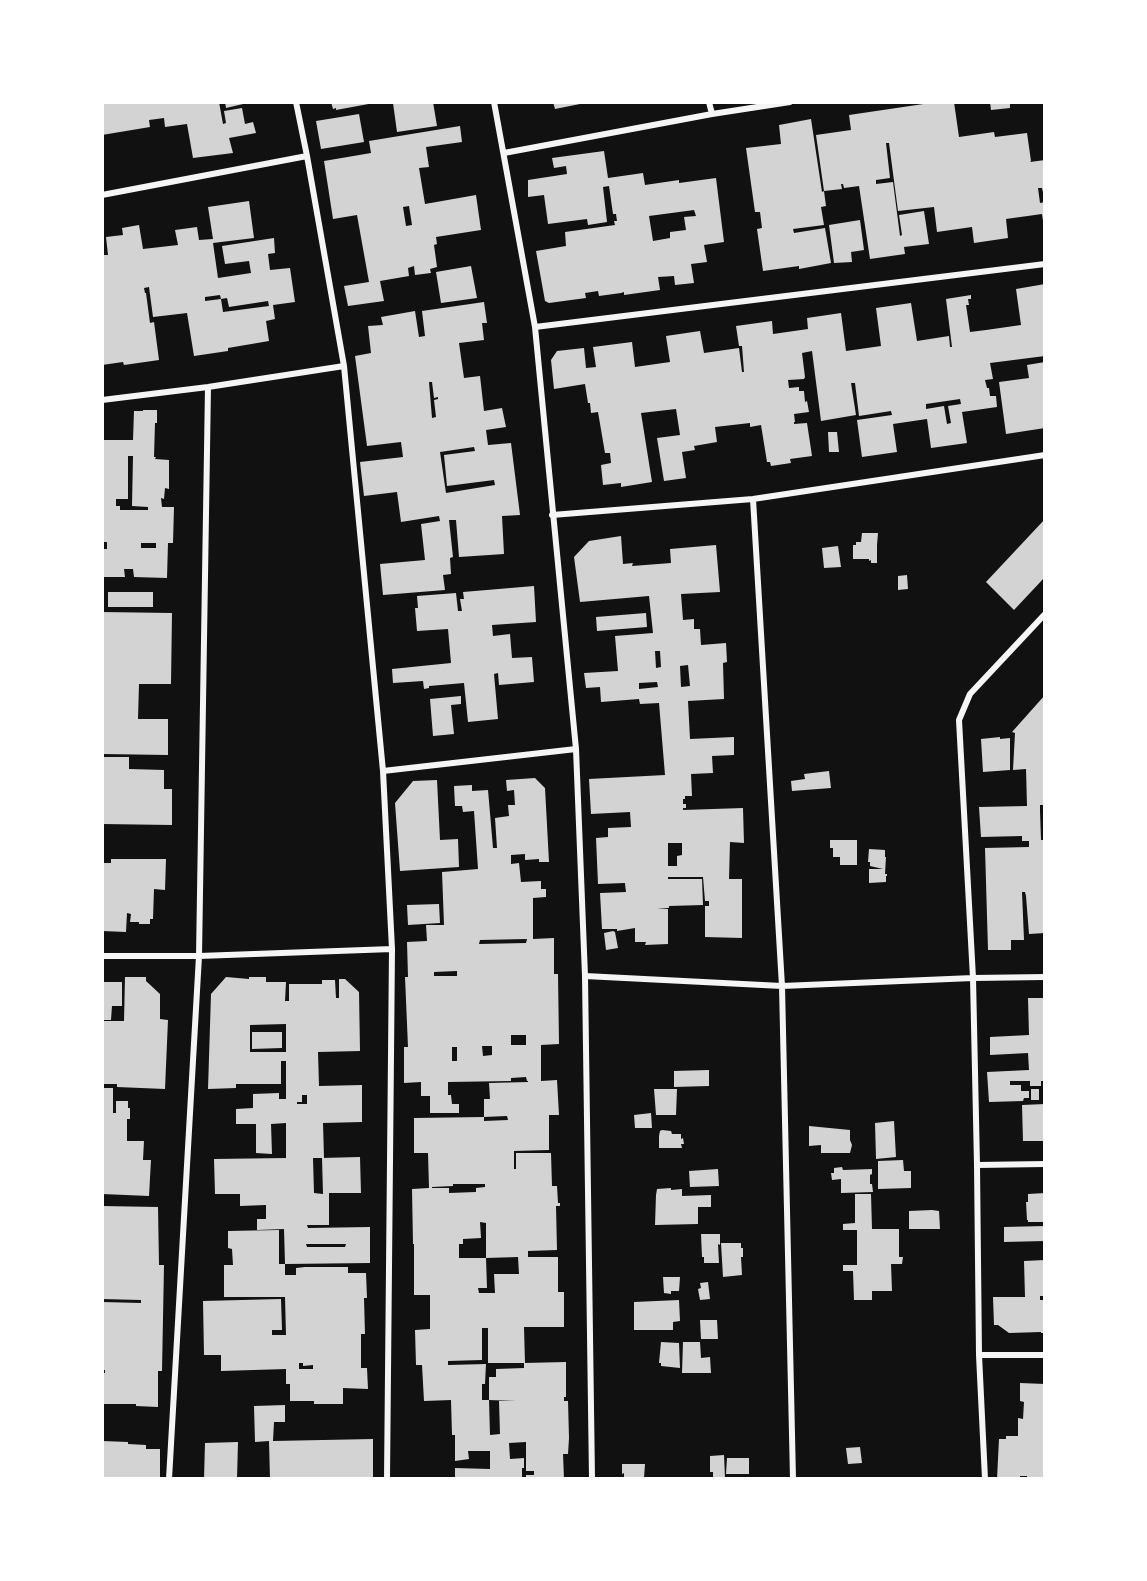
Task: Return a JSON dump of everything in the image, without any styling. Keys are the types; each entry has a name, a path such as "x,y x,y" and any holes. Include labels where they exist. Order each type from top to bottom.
{"street":[{"path":"296,102 308,156 344,366 383,771 392,949 387,1479"},
{"path":"494,102 535,327 576,749 585,976 592,1479"},
{"path":"709,102 712,114"},
{"path":"504,153 712,114 790,102"},
{"path":"102,195 308,156"},
{"path":"535,327 1045,264"},
{"path":"102,400 208,387 344,366"},
{"path":"169,1479 199,956 208,387"},
{"path":"552,515 753,499 1045,455"},
{"path":"753,499 782,986 793,1479"},
{"path":"986,1479 979,1355 973,978 959,720 970,694 1045,614"},
{"path":"383,771 576,749"},
{"path":"102,956 199,956 392,949"},
{"path":"585,976 782,986 1045,977"},
{"path":"977,1165 1045,1164"},
{"path":"979,1355 1045,1355"}],"building":[{"path":"102,102 219,102 223,124 226,123 224,111 242,108 245,124 253,122 256,133 229,138 233,153 193,158 187,124 165,127 164,118 149,120 150,127 102,135"},
{"path":"225,102 243,102 243,104 226,108"},
{"path":"331,102 374,103 336,110 336,108 333,109"},
{"path":"433,102 437,126 397,132 393,103"},
{"path":"553,102 585,102 585,103 555,109"},
{"path":"937,102 954,102 959,137 994,132 995,137 1027,133 1030,162 1045,160 1044,197 1042,188 1038,188 1040,203 1045,202 1045,227 1042,214 1006,219 1008,238 974,243 972,227 937,232 934,207 898,211 889,143 886,143 890,178 876,180 876,184 893,182 900,236 902,235 899,215 924,211 929,244 904,247 905,254 870,259 859,186 844,188 841,184 842,189 824,191 816,135 851,130 849,115"},
{"path":"990,102 1010,102 1010,108 991,110"},
{"path":"359,114 364,142 321,149 316,121"},
{"path":"811,119 826,206 821,207 824,225 793,229 794,233 825,228 831,263 799,269 799,266 763,271 757,229 762,228 760,212 755,212 746,148 781,144 779,125"},
{"path":"460,126 462,142 426,147 429,167 419,168 425,204 476,195 481,230 436,237 437,244 434,245 437,267 430,269 431,273 415,275 414,266 408,268 409,276 380,281 384,301 348,306 344,286 369,282 357,215 333,219 324,161 371,153 369,141","holes":["409,206 412,225 406,226 403,207"]},
{"path":"604,151 608,178 643,173 645,185 716,178 724,242 704,245 707,262 691,264 694,283 675,285 674,276 658,277 660,290 599,296 598,291 585,293 586,298 549,303 545,301 536,251 566,246 565,232 615,225 614,221 617,221 616,214 613,214 609,186 603,187 607,222 588,225 587,219 548,224 544,195 528,197 528,180 567,174 566,166 554,168 552,158","holes":["694,210 696,216 684,217 686,230 670,232 670,238 653,241 649,216"]},
{"path":"249,201 254,238 213,243 218,278 251,273 249,261 225,264 222,246 274,238 275,253 268,254 270,270 290,268 295,302 273,305 275,319 266,321 269,341 194,356 187,313 153,317 149,287 144,288 150,323 154,322 159,360 124,365 123,362 102,365 102,255 108,255 106,237 123,235 122,228 139,225 143,249 178,245 175,230 197,227 199,240 213,239 208,207","holes":["220,295 221,299 205,301 205,297","227,298 229,307 268,301 269,306 223,312 221,299"]},
{"path":"860,220 864,250 851,252 852,262 834,263 829,225"},
{"path":"471,266 477,298 441,303 436,272"},
{"path":"1045,284 1045,356 990,363 993,379 985,380 990,396 996,396 997,407 962,412 967,443 931,448 927,419 893,424 897,452 862,457 857,420 892,415 891,411 859,416 855,383 851,383 856,415 821,421 812,351 802,353 804,379 788,380 789,388 799,387 799,391 804,391 809,412 794,414 794,424 807,423 812,456 790,459 791,463 771,466 770,462 767,462 761,425 750,427 750,423 715,427 717,442 694,446 695,450 682,452 686,478 664,481 657,438 680,435 676,409 641,413 652,482 621,487 621,483 603,485 601,465 611,463 610,453 605,453 598,412 591,413 585,384 554,389 551,360 557,351 584,348 586,368 596,367 593,347 632,342 635,367 670,362 666,336 700,331 704,353 739,348 742,372 744,372 742,346 739,346 736,326 772,321 773,334 808,329 807,318 841,313 846,351 881,346 876,308 911,303 917,341 949,336 950,347 952,347 946,299 971,295 971,299 968,299 969,305 966,305 970,332 1021,325 1016,289","holes":["960,399 961,404 948,406 951,423 947,424 944,406 926,409 926,404"]},
{"path":"484,302 487,323 482,323 484,340 459,343 464,378 480,376 484,411 502,408 506,427 486,430 488,445 511,443 520,515 502,516 504,554 459,557 456,520 449,520 453,557 450,558 451,574 443,575 445,590 383,595 380,564 425,560 421,524 440,521 439,516 401,522 397,492 364,496 360,462 403,457 401,442 367,446 355,356 371,353 368,326 383,325 381,317 415,311 419,337 425,336 422,311","holes":["429,382 432,382 434,398 438,397 434,400 436,417 432,418","474,447 475,451 444,455 447,486 494,480 495,485 446,493 440,452"]},
{"path":"1045,362 1045,428 1006,434 999,382 1029,378 1027,365"},
{"path":"157,410 154,457 169,460 169,489 165,488 164,499 161,498 162,507 174,507 173,543 168,543 167,578 134,577 133,569 124,569 125,577 102,577 102,549 107,549 107,542 102,542 102,440 133,440 134,411","holes":["128,456 133,456 132,506 148,507 148,510 120,510 120,506 116,506 116,499 128,499","141,543 156,543 156,548 141,548"]},
{"path":"828,432 837,432 839,452 829,452"},
{"path":"1045,519 1045,577 1014,610 986,582"},
{"path":"862,533 878,533 877,563 871,563 869,559 853,559 853,545 861,542"},
{"path":"621,536 623,564 633,563 632,566 671,563 670,549 716,545 720,592 681,594 683,620 694,619 694,629 700,629 701,645 726,643 727,662 723,663 724,699 688,701 690,739 734,737 734,755 712,756 713,773 691,774 692,796 685,796 683,799 686,808 683,810 743,808 744,843 730,842 729,879 742,879 742,938 705,937 705,906 709,906 709,901 705,901 703,877 668,877 668,879 702,879 703,905 657,908 668,909 668,944 645,945 646,942 635,942 635,928 617,931 617,929 602,929 600,893 626,892 625,883 598,884 596,838 608,837 608,828 631,827 630,812 591,814 589,779 665,775 659,703 640,704 639,699 601,702 600,687 586,688 584,673 618,671 615,636 653,633 649,596 580,602 574,557 589,541","holes":["655,651 660,651 661,667 656,668","688,665 690,686 681,687 680,666","657,682 658,687 639,689 639,683","668,843 682,843 682,855 677,856 677,866 668,866"]},
{"path":"838,546 841,567 824,568 822,548"},
{"path":"907,575 908,589 898,590 898,576"},
{"path":"534,586 536,622 492,625 493,636 510,634 512,658 532,657 534,682 499,685 498,673 494,674 498,719 468,722 464,683 429,686 424,689 423,681 393,683 392,669 451,663 448,629 417,631 415,608 418,608 417,596 456,593 458,611 462,611 460,599 464,599 463,592"},
{"path":"108,592 153,592 153,607 108,607"},
{"path":"102,612 172,613 171,684 139,684 138,719 168,719 168,755 102,754"},
{"path":"646,613 647,627 597,631 596,617"},
{"path":"1045,695 1045,805 1040,805 1040,811 1041,840 1045,840 1045,933 1029,934 1026,896 1025,892 1022,892 1024,940 1011,940 1011,950 988,950 985,848 1029,847 1029,841 1022,841 1022,836 981,837 979,807 1027,806 1026,769 1013,770 1015,733 1012,732"},
{"path":"461,696 461,704 451,705 454,734 433,736 430,699"},
{"path":"1000,737 1000,739 1010,738 1010,770 983,772 981,739"},
{"path":"102,757 129,757 129,769 164,770 164,789 172,789 172,825 102,824"},
{"path":"829,771 831,788 792,791 791,781 805,779 804,774"},
{"path":"535,778 545,788 549,862 539,862 539,859 525,860 525,854 511,855 511,864 519,863 521,882 541,881 541,889 546,889 546,897 533,898 533,939 554,938 554,974 558,974 559,1044 541,1045 541,1081 557,1080 559,1115 549,1115 549,1150 514,1151 514,1169 516,1169 516,1153 551,1153 552,1186 557,1186 558,1203 560,1203 560,1206 556,1206 557,1250 528,1251 528,1257 558,1257 558,1292 564,1292 564,1327 524,1327 525,1363 566,1362 564,1401 568,1401 569,1438 568,1454 563,1454 564,1479 526,1479 526,1475 534,1475 534,1471 526,1471 526,1442 509,1443 510,1459 524,1458 522,1479 455,1479 455,1468 490,1469 490,1451 468,1451 469,1459 455,1461 451,1400 424,1401 422,1365 416,1365 415,1330 430,1329 430,1295 414,1295 412,1189 429,1188 428,1153 414,1153 414,1118 484,1117 484,1099 490,1099 489,1083 528,1081 526,1077 511,1078 511,1081 448,1082 448,1095 451,1095 452,1104 459,1104 459,1113 430,1113 430,1096 421,1096 421,1082 404,1083 404,1047 408,1047 405,977 408,977 407,942 427,941 426,925 444,925 442,872 478,869 474,811 463,812 462,806 455,806 454,786 472,785 472,791 488,790 493,848 497,848 495,818 509,816 508,805 515,805 514,790 507,791 506,780","holes":["527,939 526,943 479,944 480,940","457,971 457,976 434,976 434,972","511,1035 526,1035 526,1045 511,1045","482,1046 492,1046 492,1055 483,1056","452,1047 457,1047 457,1061 452,1061","507,1116 508,1120 484,1121 484,1117","453,1184 485,1184 485,1187 476,1188 476,1192 449,1193 449,1188 432,1187 453,1186","480,1222 486,1223 486,1258 459,1258 459,1244 463,1244 463,1239 481,1238","518,1257 519,1274 494,1274 495,1293 479,1293 478,1288 487,1288 486,1258","482,1328 488,1328 488,1363 524,1363 524,1368 496,1369 496,1377 489,1377 489,1400 482,1400 486,1364 448,1365 448,1361 482,1360","489,1400 516,1401 499,1401 500,1434 490,1435"]},
{"path":"437,780 440,840 458,839 459,867 400,871 395,803 413,781"},
{"path":"830,840 857,840 857,865 840,865 840,857 833,857"},
{"path":"869,849 885,850 886,882 869,883 869,869 883,869 870,866"},
{"path":"111,859 166,859 165,890 154,889 153,919 150,919 150,924 130,922 131,914 127,913 126,932 102,931 102,863 111,863"},
{"path":"439,904 440,923 408,925 407,905"},
{"path":"613,931 618,948 606,950 604,933"},
{"path":"125,977 146,977 146,981 160,994 160,1019 168,1020 165,1089 117,1087 117,1084 104,1084 104,1088 113,1088 113,1113 116,1113 116,1101 128,1101 130,1119 127,1119 127,1141 144,1141 143,1160 151,1160 149,1196 102,1194 102,1021 124,1021"},
{"path":"226,977 249,979 249,977 266,977 266,982 286,982 285,1001 289,1001 289,984 322,984 322,980 335,980 336,998 339,998 339,979 345,979 359,992 360,1051 318,1052 319,1086 362,1085 362,1122 323,1123 324,1158 360,1157 361,1193 329,1193 329,1225 307,1225 308,1228 370,1227 370,1263 285,1264 284,1229 257,1230 257,1219 266,1219 266,1205 240,1206 240,1194 215,1194 214,1159 286,1158 286,1123 271,1124 272,1154 256,1153 256,1124 236,1124 236,1109 253,1108 253,1094 279,1093 279,1099 286,1099 286,1061 281,1061 281,1084 236,1084 236,1088 208,1089 211,994","holes":["286,1024 286,1052 250,1052 250,1025","302,1095 307,1095 307,1104 297,1104 297,1102 302,1102","313,1158 322,1158 323,1194 314,1193","306,1244 346,1244 345,1247 307,1247"]},
{"path":"102,982 122,982 122,1006 112,1006 111,1020 102,1020"},
{"path":"1028,998 1045,998 1045,1081 1041,1081 1041,1086 1030,1086 1030,1081 1010,1081 1010,1085 1021,1085 1021,1091 1029,1091 1029,1098 1024,1098 1023,1101 989,1102 987,1072 1029,1070 1028,1053 990,1055 990,1037 1029,1035"},
{"path":"252,1032 282,1032 282,1048 252,1049"},
{"path":"709,1070 709,1086 674,1087 674,1071"},
{"path":"654,1089 677,1089 676,1115 656,1115"},
{"path":"1031,1089 1039,1089 1039,1100 1031,1100"},
{"path":"1045,1104 1045,1141 1023,1141 1022,1105"},
{"path":"651,1113 652,1128 635,1128 634,1115"},
{"path":"894,1121 896,1157 876,1159 875,1123"},
{"path":"809,1126 850,1130 852,1145 850,1153 821,1153 821,1145 809,1146"},
{"path":"662,1130 671,1131 672,1134 681,1134 684,1144 681,1144 682,1148 659,1148 659,1136"},
{"path":"903,1160 904,1171 911,1171 911,1188 878,1189 878,1161"},
{"path":"842,1167 843,1170 872,1169 870,1184 872,1184 873,1192 841,1193 841,1179 832,1180 831,1173 834,1173 834,1168"},
{"path":"718,1169 719,1186 690,1187 689,1171"},
{"path":"671,1188 671,1190 682,1189 682,1196 711,1195 711,1207 698,1207 698,1224 655,1225 657,1189"},
{"path":"1045,1193 1045,1222 1028,1222 1026,1202 1028,1202 1028,1194"},
{"path":"855,1194 871,1194 872,1229 899,1229 899,1257 903,1257 902,1264 891,1264 892,1291 872,1291 872,1300 854,1300 853,1271 843,1271 843,1265 857,1265 857,1230 843,1230 843,1224 855,1223"},
{"path":"102,1206 158,1207 159,1265 164,1265 162,1371 158,1371 158,1407 136,1406 136,1404 102,1404 102,1373 105,1373 105,1370 102,1370 102,1302 141,1303 141,1300 102,1299"},
{"path":"909,1211 939,1211 940,1229 909,1229"},
{"path":"1045,1226 1045,1241 1004,1242 1004,1227"},
{"path":"279,1230 279,1264 285,1264 285,1275 296,1275 296,1268 305,1267 348,1267 348,1273 366,1273 367,1298 364,1298 365,1334 361,1334 361,1368 367,1368 368,1389 343,1388 343,1404 290,1401 290,1384 286,1384 286,1369 221,1371 221,1355 204,1355 203,1301 281,1299 282,1330 272,1330 272,1335 286,1335 285,1297 224,1297 224,1265 233,1265 232,1249 228,1248 228,1231","holes":["299,1363 303,1363 303,1366 313,1365 313,1369 299,1369"]},
{"path":"701,1234 720,1234 719,1263 704,1263"},
{"path":"721,1243 741,1243 741,1248 743,1248 742,1275 723,1277"},
{"path":"1045,1260 1045,1296 1040,1296 1040,1300 1045,1300 1045,1333 1009,1333 998,1325 994,1325 993,1297 1025,1297 1024,1261"},
{"path":"663,1277 680,1277 679,1291 671,1291 671,1294 664,1293"},
{"path":"708,1282 710,1299 700,1300 698,1289 701,1288 700,1283"},
{"path":"679,1300 680,1321 673,1322 673,1330 634,1330 634,1302"},
{"path":"700,1320 717,1320 718,1339 701,1339"},
{"path":"661,1342 679,1343 680,1368 661,1366 659,1363"},
{"path":"683,1342 700,1342 701,1358 710,1357 711,1373 682,1373"},
{"path":"1020,1383 1045,1384 1045,1479 1027,1479 1027,1476 1020,1476 1020,1479 997,1479 999,1439 1006,1439 1006,1436 1018,1436 1018,1418 1023,1419 1024,1402 1020,1401"},
{"path":"285,1405 285,1422 274,1422 273,1441 373,1439 373,1479 270,1479 269,1441 255,1442 254,1406"},
{"path":"102,1441 128,1442 128,1444 146,1445 146,1449 160,1449 160,1479 102,1479"},
{"path":"238,1442 237,1479 204,1479 205,1443"},
{"path":"860,1447 862,1463 848,1464 846,1448"},
{"path":"724,1455 725,1478 713,1479 713,1472 710,1472 710,1456"},
{"path":"727,1458 749,1458 749,1474 726,1474"},
{"path":"622,1464 645,1464 644,1478 624,1478"}]}
